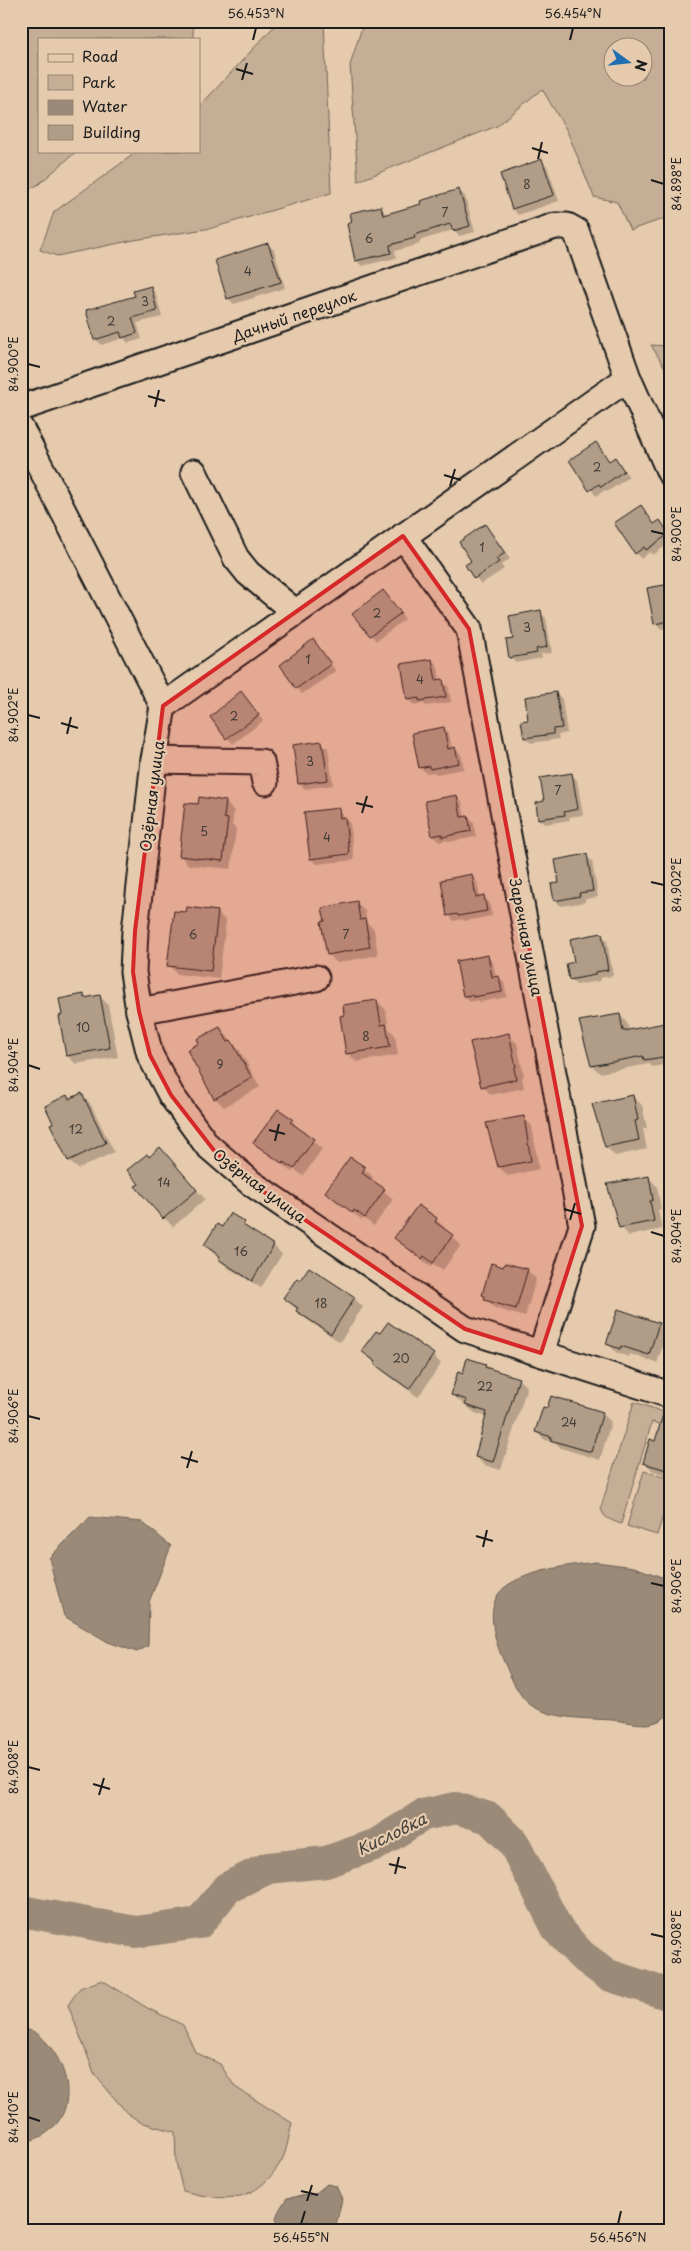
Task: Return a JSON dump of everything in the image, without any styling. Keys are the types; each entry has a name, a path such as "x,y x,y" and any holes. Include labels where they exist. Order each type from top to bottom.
{"street":[{"name":"Дачный переулок","path":"21,408 555,226 567,226 576,231 628,378"},
{"path":"21,429 163,706 628,378 670,473"},
{"path":"194,472 236,558 248,573 295,612"},
{"name":"Заречная улица","path":"403,536 469,630 582,1226 542,1353"},
{"name":"Озёрная улица","path":"163,706 154,760 135,930 134,972 139,1011 150,1055 171,1095 207,1145 251,1183 465,1329 670,1396"},
{"path":"154,760 261,762 265,782"},
{"path":"139,1011 316,978"}],"highlighted area":[{"path":"403,536 469,629 582,1226 541,1353 465,1329 251,1183 216,1153 171,1095 150,1055 139,1011 133,972 135,931 163,706"}],"green space":[{"path":"21,21 189,21 193,25 193,38 38,38 38,152 76,152 39,184 21,194"},
{"path":"279,21 324,21 331,193 212,228 134,240 57,256 40,250 54,212 137,152 200,152 200,106"},
{"path":"364,21 670,21 670,217 630,230 617,202 594,197 567,131 542,89 497,126 358,181 350,65"},
{"path":"651,345 670,346 670,376"},
{"path":"634,1402 670,1414 670,1427 652,1422 621,1524 605,1516 601,1507"},
{"path":"644,1471 670,1479 670,1492 657,1535 627,1526"},
{"path":"102,1980 149,2009 183,2025 195,2052 220,2064 235,2087 292,2123 282,2160 262,2185 251,2192 227,2198 183,2191 176,2162 175,2132 140,2122 127,2113 95,2075 68,2005 80,1988"}],"water":[{"path":"90,1517 142,1522 171,1546 149,1602 148,1646 137,1652 108,1642 64,1616 49,1558"},
{"path":"596,1562 634,1567 670,1580 670,1713 665,1718 656,1722 642,1724 568,1717 537,1709 528,1703 516,1687 499,1651 493,1628 493,1612 496,1598 503,1589 513,1582 541,1571"},
{"path":"21,2028 37,2034 56,2056 66,2082 67,2096 65,2109 59,2121 43,2135 25,2141 21,2141"},
{"path":"327,2184 336,2186 342,2199 335,2229 280,2230 277,2226 276,2218 287,2198 315,2194"}],"building":[{"path":"542,159 554,195 512,209 500,174"},
{"path":"459,189 470,226 453,231 450,224 414,235 415,238 390,245 391,253 355,261 347,224 352,222 350,213 381,206 383,215 421,204 420,201"},
{"path":"268,243 281,282 227,299 215,260"},
{"path":"151,286 157,311 132,318 137,333 122,338 120,332 94,340 86,310 135,296 133,291"},
{"path":"596,442 609,461 615,457 624,471 601,487 599,484 589,491 569,460"},
{"path":"641,505 654,524 660,520 669,534 646,550 644,547 635,554 614,523"},
{"path":"485,524 505,553 496,559 499,562 474,579 465,565 471,561 459,542"},
{"path":"670,584 670,621 654,624 647,588"},
{"path":"383,590 401,613 370,636 352,614"},
{"path":"541,610 547,647 536,649 537,653 509,658 506,640 513,639 509,616"},
{"path":"313,639 331,664 296,689 280,665"},
{"path":"432,659 436,680 443,679 446,697 419,701 419,698 407,700 401,664"},
{"path":"241,691 259,715 226,739 210,717"},
{"path":"556,692 562,728 553,729 553,734 524,738 521,721 528,720 525,697"},
{"path":"444,727 448,749 455,747 459,763 430,769 429,766 419,768 412,733"},
{"path":"322,741 328,780 298,784 293,745"},
{"path":"572,773 578,809 564,812 565,815 538,819 536,803 544,801 540,778"},
{"path":"457,795 461,817 468,816 471,831 442,837 442,834 432,836 425,801"},
{"path":"199,797 226,801 224,818 228,819 223,861 179,856 185,803 198,804"},
{"path":"339,808 340,818 345,817 349,854 310,859 304,812"},
{"path":"587,854 593,891 579,893 580,896 554,901 551,884 559,883 555,860"},
{"path":"472,874 476,897 484,895 487,911 447,916 441,880"},
{"path":"357,901 360,920 365,919 370,947 327,955 321,922 325,921 322,908"},
{"path":"187,907 218,911 211,971 167,966 174,911 186,912"},
{"path":"602,933 608,970 595,972 595,975 569,980 566,964 574,962 570,939"},
{"path":"488,955 492,977 499,976 502,992 473,997 473,995 463,996 456,961"},
{"path":"84,994 84,998 100,995 110,1048 66,1056 59,1016 62,1015 59,999"},
{"path":"377,1000 381,1025 386,1024 390,1047 346,1054 340,1016 344,1015 343,1005"},
{"path":"620,1014 623,1031 670,1022 670,1056 644,1060 643,1056 591,1066 579,1021"},
{"path":"220,1027 228,1042 231,1040 252,1078 214,1099 187,1050 199,1043 197,1039"},
{"path":"509,1033 516,1067 514,1068 516,1079 481,1087 470,1042"},
{"path":"82,1093 106,1143 68,1161 50,1124 53,1123 45,1106 67,1095 69,1099"},
{"path":"633,1095 638,1120 635,1121 639,1140 605,1147 592,1104"},
{"path":"278,1109 293,1119 290,1122 314,1139 294,1169 284,1162 283,1164 253,1143"},
{"path":"524,1116 531,1161 498,1167 486,1123"},
{"path":"160,1147 197,1190 163,1219 135,1186 139,1184 127,1170 147,1154 149,1157"},
{"path":"350,1157 365,1167 362,1173 385,1189 365,1218 354,1210 353,1213 325,1192"},
{"path":"649,1176 653,1200 650,1201 654,1221 619,1228 607,1184"},
{"path":"418,1205 437,1218 435,1222 453,1235 433,1263 424,1256 422,1259 394,1238"},
{"path":"230,1213 245,1222 243,1225 274,1245 252,1281 218,1259 220,1256 204,1245 217,1224 222,1227"},
{"path":"491,1263 503,1267 505,1263 528,1269 516,1309 484,1300 485,1296 482,1295"},
{"path":"309,1267 355,1297 331,1334 296,1311 298,1308 283,1298 297,1278 300,1280"},
{"path":"618,1309 659,1323 649,1355 621,1346 620,1349 606,1344"},
{"path":"388,1322 434,1354 409,1389 374,1364 376,1362 361,1351 376,1331 380,1333"},
{"path":"467,1358 486,1364 485,1367 519,1378 493,1462 475,1457 487,1412 465,1405 467,1400 451,1395 458,1371 463,1373"},
{"path":"551,1396 603,1412 591,1452 550,1440 552,1437 535,1432 543,1407 547,1408"},
{"path":"665,1408 670,1409 670,1471 643,1463 650,1439 655,1441"}],"waterway":[{"name":"Кисловка","path":"21,1911 136,1932 199,1923 227,1888 268,1868 326,1862 377,1844 423,1815 456,1808 489,1818 513,1842 558,1930 581,1955 608,1975 670,1995"}]}
